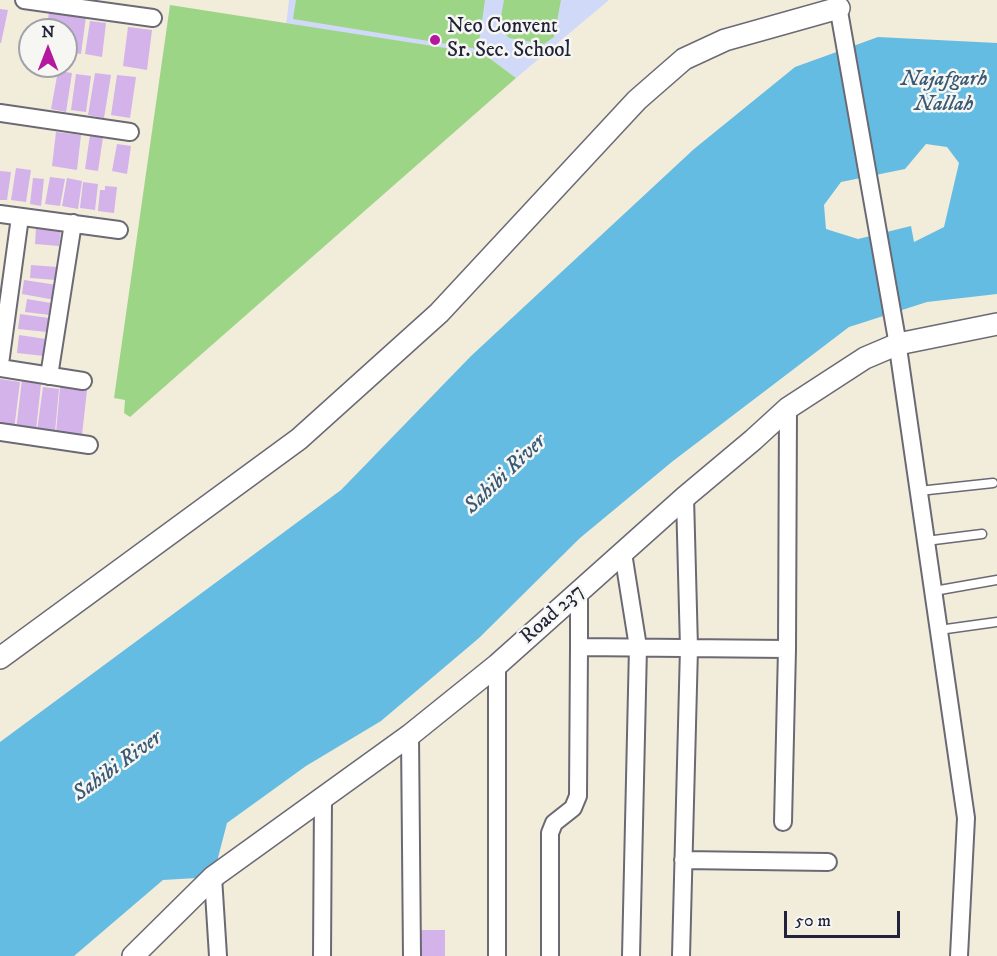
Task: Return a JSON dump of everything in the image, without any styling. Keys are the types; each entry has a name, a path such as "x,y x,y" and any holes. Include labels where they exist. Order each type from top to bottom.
{"street":[{"path":"24,0 153,18"},
{"path":"0,658 299,439 439,313 638,100 684,58 725,40 838,4 898,344 966,818 959,956"},
{"path":"0,113 130,132"},
{"path":"0,214 119,230"},
{"path":"0,364 20,217"},
{"path":"49,376 73,224"},
{"name":"Road 237","path":"133,956 213,877 410,735 497,665 685,496 788,408 865,358 898,344 997,324"},
{"path":"0,368 83,381"},
{"path":"783,822 787,649 788,408"},
{"path":"0,432 89,445"},
{"path":"681,956 689,648 685,496"},
{"path":"623,553 638,647 631,956"},
{"path":"550,956 550,833 554,823 573,808 578,796 579,591"},
{"path":"579,647 787,649"},
{"path":"497,665 497,956"},
{"path":"410,735 412,956"},
{"path":"322,956 323,796"},
{"path":"683,860 828,862"},
{"path":"213,877 218,956"}],"lane":[{"path":"919,491 993,483"},
{"path":"926,541 982,534"},
{"path":"934,591 997,580"},
{"path":"939,630 997,622"}],"shaded area":[{"path":"289,0 609,0 516,78 484,54 286,26"}],"green space":[{"name":"Neo Convent Sr. Sec. School","path":"296,0 485,0 478,49 293,19"},
{"path":"504,0 561,0 554,37 544,44 509,38 502,31 500,22"},
{"path":"170,5 484,54 516,78 130,417 124,413 125,400 114,398"}],"water":[{"path":"878,37 997,43 997,294 927,302 849,327 673,461 580,538 479,638 381,721 306,766 227,823 213,877 163,880 74,956 0,956 0,742 341,490 471,356 694,149 795,67","holes":["926,144 947,147 959,163 944,227 914,242 911,226 858,239 826,229 824,205 841,182 905,169"]}],"building":[{"path":"0,9 8,10 1,43 0,43"},
{"path":"49,12 86,17 81,54 78,54 78,18 48,18"},
{"path":"90,21 106,23 102,57 85,54"},
{"path":"128,27 152,30 147,70 123,66"},
{"path":"95,73 111,75 104,118 88,115"},
{"path":"78,74 91,76 86,112 71,110 75,78 78,78"},
{"path":"117,75 136,77 130,118 111,115"},
{"path":"57,78 71,78 66,112 51,109"},
{"path":"56,132 81,135 77,170 52,166"},
{"path":"90,135 103,137 98,171 85,169"},
{"path":"117,144 131,146 127,174 112,171"},
{"path":"16,168 31,170 26,202 11,200"},
{"path":"0,171 11,172 7,200 0,200"},
{"path":"50,177 65,179 60,206 45,204"},
{"path":"33,178 44,179 41,206 30,204"},
{"path":"67,178 82,181 78,209 62,206"},
{"path":"83,182 98,184 95,210 80,208"},
{"path":"105,186 117,187 114,213 98,211 100,190 105,190"},
{"path":"36,227 61,229 59,246 35,244"},
{"path":"31,265 57,267 56,280 30,278"},
{"path":"24,280 57,285 55,300 22,294"},
{"path":"27,299 51,303 50,315 25,312"},
{"path":"20,314 49,318 47,332 18,329"},
{"path":"19,335 46,339 44,356 17,353"},
{"path":"0,379 20,382 14,430 0,428"},
{"path":"22,380 41,384 36,430 16,430"},
{"path":"43,387 59,389 55,432 37,431"},
{"path":"60,387 87,390 82,435 56,433"},
{"path":"416,930 445,930 445,956 416,956"}],"place":[{"name":"Neo Convent Sr. Sec. School","path":"435,40"}],"water label":[{"name":"Najafgarh Nallah","path":"944,92"},
{"name":"Sahibi River","path":"506,475"},
{"name":"Sahibi River","path":"118,767"}]}
